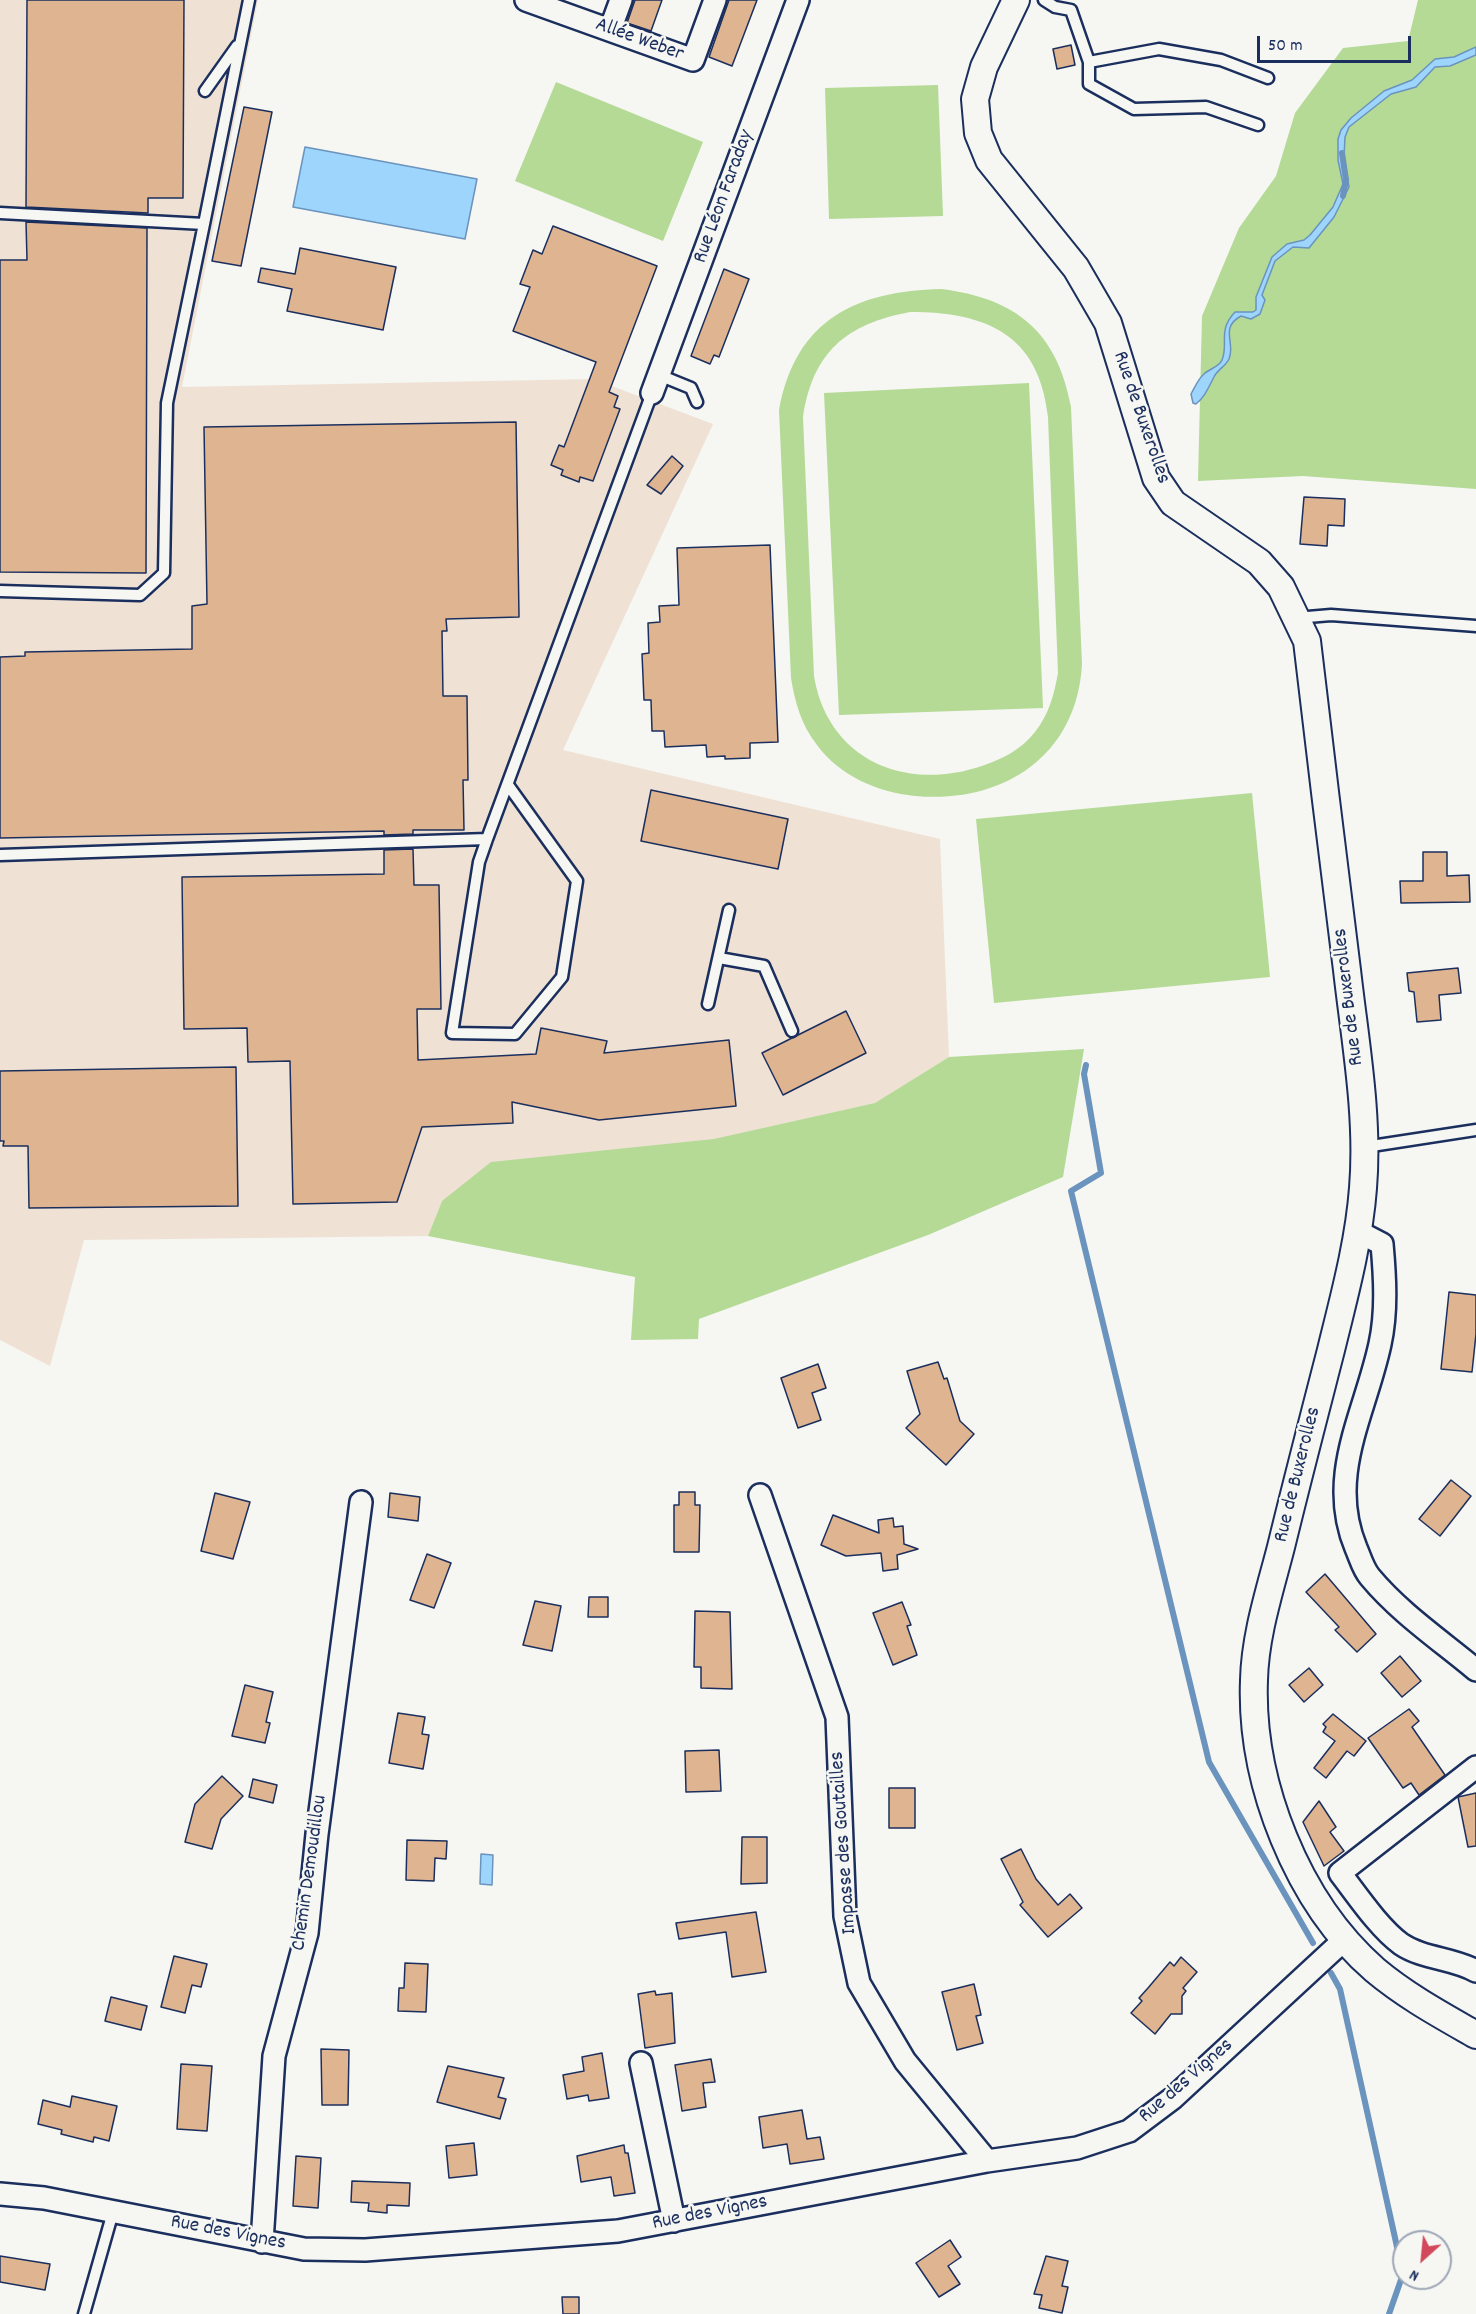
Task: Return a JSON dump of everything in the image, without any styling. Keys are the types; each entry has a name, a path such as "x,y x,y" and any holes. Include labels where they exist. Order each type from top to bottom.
{"street":[{"name":"Allée Weber","path":"526,0 693,60 715,0"},
{"path":"610,30 621,0"},
{"name":"Rue Léon Faraday","path":"656,384 798,0"},
{"name":"Rue de Buxerolles","path":"1016,0 984,67 975,99 978,133 989,160 1076,268 1108,323 1156,478 1173,504 1259,562 1281,587 1307,641 1358,1060 1365,1147 1363,1190 1346,1288 1262,1619 1254,1678 1256,1733 1268,1797 1284,1839 1312,1892 1346,1939 1372,1968 1408,1996 1471,2031"},
{"path":"1357,1231 1382,1244 1385,1284 1380,1343 1346,1463 1344,1502 1353,1540 1368,1575 1401,1609 1476,1670"},
{"name":"Impasse des Goutailles","path":"760,1495 837,1717 845,1916 859,1983 905,2061 987,2161"},
{"name":"Chemin Demoudillou","path":"262,2242 274,2056 307,1933 317,1834 361,1503"},
{"path":"1476,1767 1340,1873 1368,1909 1402,1944 1463,1963 1476,1971"},
{"name":"Rue des Vignes","path":"0,2194 44,2198 304,2249 365,2250 618,2231 987,2161 1077,2148 1129,2131 1173,2098 1346,1939"},
{"path":"641,2063 674,2221"}],"lane":[{"path":"0,591 140,595 164,573 167,403 249,0"},
{"path":"1044,0 1055,7 1071,10 1089,62 1089,84 1134,109 1206,106 1258,125"},
{"path":"205,91 241,40"},
{"path":"1089,62 1159,50 1221,60 1268,78"},
{"path":"0,213 204,224"},
{"path":"508,785 577,881 562,977 515,1034 452,1033 479,862 656,384 691,388 697,402"},
{"path":"1296,618 1331,615 1476,626"},
{"path":"0,855 487,839"},
{"path":"708,1004 729,910"},
{"path":"719,958 764,966 792,1031"},
{"path":"1365,1147 1476,1130"},
{"path":"84,2314 113,2212"}],"shaded area":[{"path":"0,0 258,0 182,387 593,379 713,424 563,750 940,839 949,1057 876,1103 442,1201 428,1236 84,1240 50,1366 0,1340"}],"green space":[{"path":"1418,0 1476,0 1476,489 1303,476 1198,481 1202,316 1239,228 1276,176 1295,113 1343,48 1408,41"},
{"path":"556,82 703,142 663,241 515,181"},
{"path":"938,85 943,216 829,219 825,88"},
{"path":"942,289 969,294 992,301 1012,311 1044,339 1065,381 1071,407 1082,664 1077,696 1066,725 1050,748 1030,768 1005,782 978,792 947,796 915,796 887,791 848,774 826,756 807,729 797,704 791,678 779,410 787,379 800,353 815,332 835,316 857,304 911,291","holes":["910,312 937,313 985,323 1004,333 1020,347 1033,366 1043,389 1048,417 1058,673 1053,697 1044,718 1030,738 1017,749 982,766 953,773 925,775 899,771 874,762 853,748 835,729 822,705 814,676 803,417 808,394 824,358 851,333 887,317"]},
{"path":"1029,383 1043,708 839,715 824,393"},
{"path":"1252,793 1270,977 994,1003 976,819"},
{"path":"1084,1049 1063,1177 928,1235 699,1319 698,1339 631,1340 635,1277 428,1236 442,1201 491,1162 714,1139 875,1103 949,1057"}],"water":[{"path":"1476,47 1476,55 1450,66 1435,67 1416,87 1391,94 1349,127 1345,137 1344,156 1349,187 1334,217 1309,248 1293,247 1275,261 1262,295 1265,300 1260,314 1251,319 1241,316 1234,321 1229,331 1231,353 1229,359 1215,375 1202,398 1196,404 1193,403 1191,394 1198,381 1222,360 1226,325 1230,319 1235,312 1256,310 1256,297 1272,257 1287,244 1304,240 1333,207 1343,184 1338,160 1338,139 1341,130 1351,118 1384,91 1412,80 1435,59 1454,57"},
{"path":"305,147 477,179 465,239 293,207"},
{"path":"481,1854 493,1855 492,1885 480,1884"}],"building":[{"path":"27,0 184,0 183,198 148,198 148,213 26,207"},
{"path":"635,0 662,0 651,31 627,23"},
{"path":"729,0 757,0 732,66 709,57"},
{"path":"1071,45 1075,65 1057,69 1053,49"},
{"path":"244,107 272,112 241,266 212,261"},
{"path":"26,222 147,228 146,573 0,572 0,260 27,260"},
{"path":"553,226 657,266 609,392 618,396 614,407 620,409 593,481 580,477 579,482 561,475 563,470 551,465 559,445 564,447 596,362 513,331 530,287 520,284 533,250 542,254"},
{"path":"300,248 396,267 383,330 287,311 292,289 258,282 261,268 295,274"},
{"path":"724,269 749,279 719,357 714,355 710,364 691,356"},
{"path":"516,422 519,617 446,619 447,631 442,631 443,696 467,696 468,780 463,780 464,830 413,830 413,834 384,835 384,831 0,838 0,657 25,656 25,652 192,649 192,606 207,604 204,427"},
{"path":"672,456 683,466 661,494 647,485"},
{"path":"1304,497 1345,499 1344,526 1328,525 1327,546 1300,544"},
{"path":"770,545 778,742 750,743 750,758 707,757 706,745 665,747 664,731 652,731 651,700 644,700 642,654 649,653 648,623 660,622 659,606 679,605 677,548"},
{"path":"651,790 788,819 778,869 641,841"},
{"path":"413,849 414,885 439,885 441,1009 417,1009 418,1060 536,1054 541,1028 607,1041 604,1053 729,1040 736,1106 599,1120 512,1102 513,1123 422,1127 397,1202 293,1204 290,1061 248,1062 247,1028 184,1029 182,877 384,874 384,850"},
{"path":"1423,852 1447,852 1447,876 1469,875 1470,902 1401,903 1400,881 1423,881"},
{"path":"1458,968 1461,993 1439,995 1441,1020 1417,1022 1414,992 1409,991 1407,973"},
{"path":"846,1011 866,1053 783,1095 762,1053"},
{"path":"236,1067 238,1206 29,1208 28,1146 3,1146 4,1141 0,1141 0,1071"},
{"path":"1449,1292 1476,1295 1476,1334 1472,1372 1441,1369"},
{"path":"938,1362 944,1379 947,1378 960,1421 974,1434 946,1465 906,1428 920,1414 907,1371"},
{"path":"818,1364 826,1388 812,1393 821,1420 798,1428 781,1378"},
{"path":"1451,1480 1471,1496 1440,1536 1419,1519"},
{"path":"679,1492 695,1492 695,1505 700,1505 699,1552 674,1552 674,1505 679,1505"},
{"path":"215,1493 250,1502 233,1559 201,1551"},
{"path":"390,1493 420,1497 418,1521 388,1517"},
{"path":"833,1515 879,1533 878,1520 893,1518 894,1527 903,1526 904,1544 918,1549 897,1555 898,1569 883,1571 881,1553 846,1556 821,1545"},
{"path":"427,1554 451,1563 434,1608 410,1600"},
{"path":"1325,1574 1376,1634 1357,1652 1335,1630 1339,1627 1306,1592"},
{"path":"589,1597 608,1597 608,1617 588,1617"},
{"path":"535,1601 561,1606 552,1651 523,1645"},
{"path":"902,1602 911,1625 907,1626 917,1655 893,1665 873,1613"},
{"path":"695,1611 730,1612 732,1689 701,1688 701,1667 694,1667"},
{"path":"1400,1656 1421,1681 1402,1697 1381,1673"},
{"path":"1309,1668 1323,1685 1304,1702 1289,1685"},
{"path":"245,1685 273,1692 266,1722 270,1723 265,1743 232,1736"},
{"path":"1409,1709 1419,1721 1412,1727 1445,1775 1419,1795 1411,1783 1403,1788 1368,1738"},
{"path":"398,1713 425,1717 422,1734 429,1735 423,1769 389,1763"},
{"path":"1333,1714 1366,1741 1354,1756 1347,1751 1326,1778 1314,1768 1335,1741 1323,1732 1326,1727 1323,1724"},
{"path":"719,1750 721,1791 686,1792 685,1751"},
{"path":"222,1776 243,1796 221,1819 212,1849 185,1842 195,1804"},
{"path":"253,1779 277,1785 273,1803 249,1797"},
{"path":"889,1788 915,1788 915,1828 889,1828"},
{"path":"1476,1793 1476,1846 1468,1847 1458,1797"},
{"path":"1319,1801 1336,1827 1330,1832 1344,1851 1324,1866 1303,1822"},
{"path":"742,1837 767,1837 767,1883 741,1884"},
{"path":"407,1840 447,1841 446,1859 435,1858 434,1881 406,1880"},
{"path":"1021,1849 1036,1879 1058,1905 1070,1894 1082,1908 1048,1937 1020,1905 1023,1902 1001,1859"},
{"path":"756,1912 766,1972 732,1977 726,1932 679,1939 676,1923"},
{"path":"174,1956 207,1964 201,1987 192,1985 185,2013 161,2007"},
{"path":"1181,1957 1197,1972 1183,1988 1186,1991 1182,1996 1182,2014 1171,2014 1155,2034 1131,2013 1142,2001 1139,1998 1170,1962 1174,1966"},
{"path":"405,1963 428,1964 426,2012 398,2011 399,1988 404,1988"},
{"path":"974,1984 981,2015 976,2016 983,2043 957,2050 942,1992"},
{"path":"655,1991 656,1995 672,1993 675,2043 645,2048 638,1994"},
{"path":"111,1997 147,2006 141,2030 105,2021"},
{"path":"321,2049 349,2050 348,2105 322,2105"},
{"path":"602,2053 609,2098 589,2101 588,2095 567,2099 563,2075 584,2071 582,2057"},
{"path":"711,2059 715,2082 703,2083 706,2107 682,2111 675,2065"},
{"path":"181,2064 212,2066 207,2131 177,2129"},
{"path":"448,2066 504,2078 498,2097 506,2099 500,2119 437,2102"},
{"path":"72,2096 117,2106 109,2141 94,2137 93,2142 61,2134 62,2130 38,2124 43,2100 70,2107"},
{"path":"802,2110 807,2139 820,2137 824,2159 790,2164 787,2144 763,2148 759,2117"},
{"path":"474,2143 477,2175 449,2178 446,2146"},
{"path":"624,2145 625,2153 628,2153 635,2193 614,2196 611,2177 581,2182 577,2156"},
{"path":"296,2156 321,2158 318,2208 293,2206"},
{"path":"352,2181 410,2183 409,2206 387,2205 387,2213 368,2211 369,2203 351,2202"},
{"path":"950,2240 961,2257 948,2266 960,2284 939,2297 916,2263"},
{"path":"0,2256 50,2264 45,2290 0,2282"},
{"path":"1046,2256 1068,2261 1062,2286 1068,2287 1062,2313 1039,2308 1042,2295 1034,2294"},
{"path":"562,2297 579,2297 579,2314 563,2314"}],"waterway":[{"path":"1342,153 1346,180 1343,196"},
{"path":"1086,1065 1084,1074 1101,1173 1071,1191 1209,1762 1313,1943"},
{"path":"1331,1973 1340,1989 1403,2274 1389,2314"}]}
